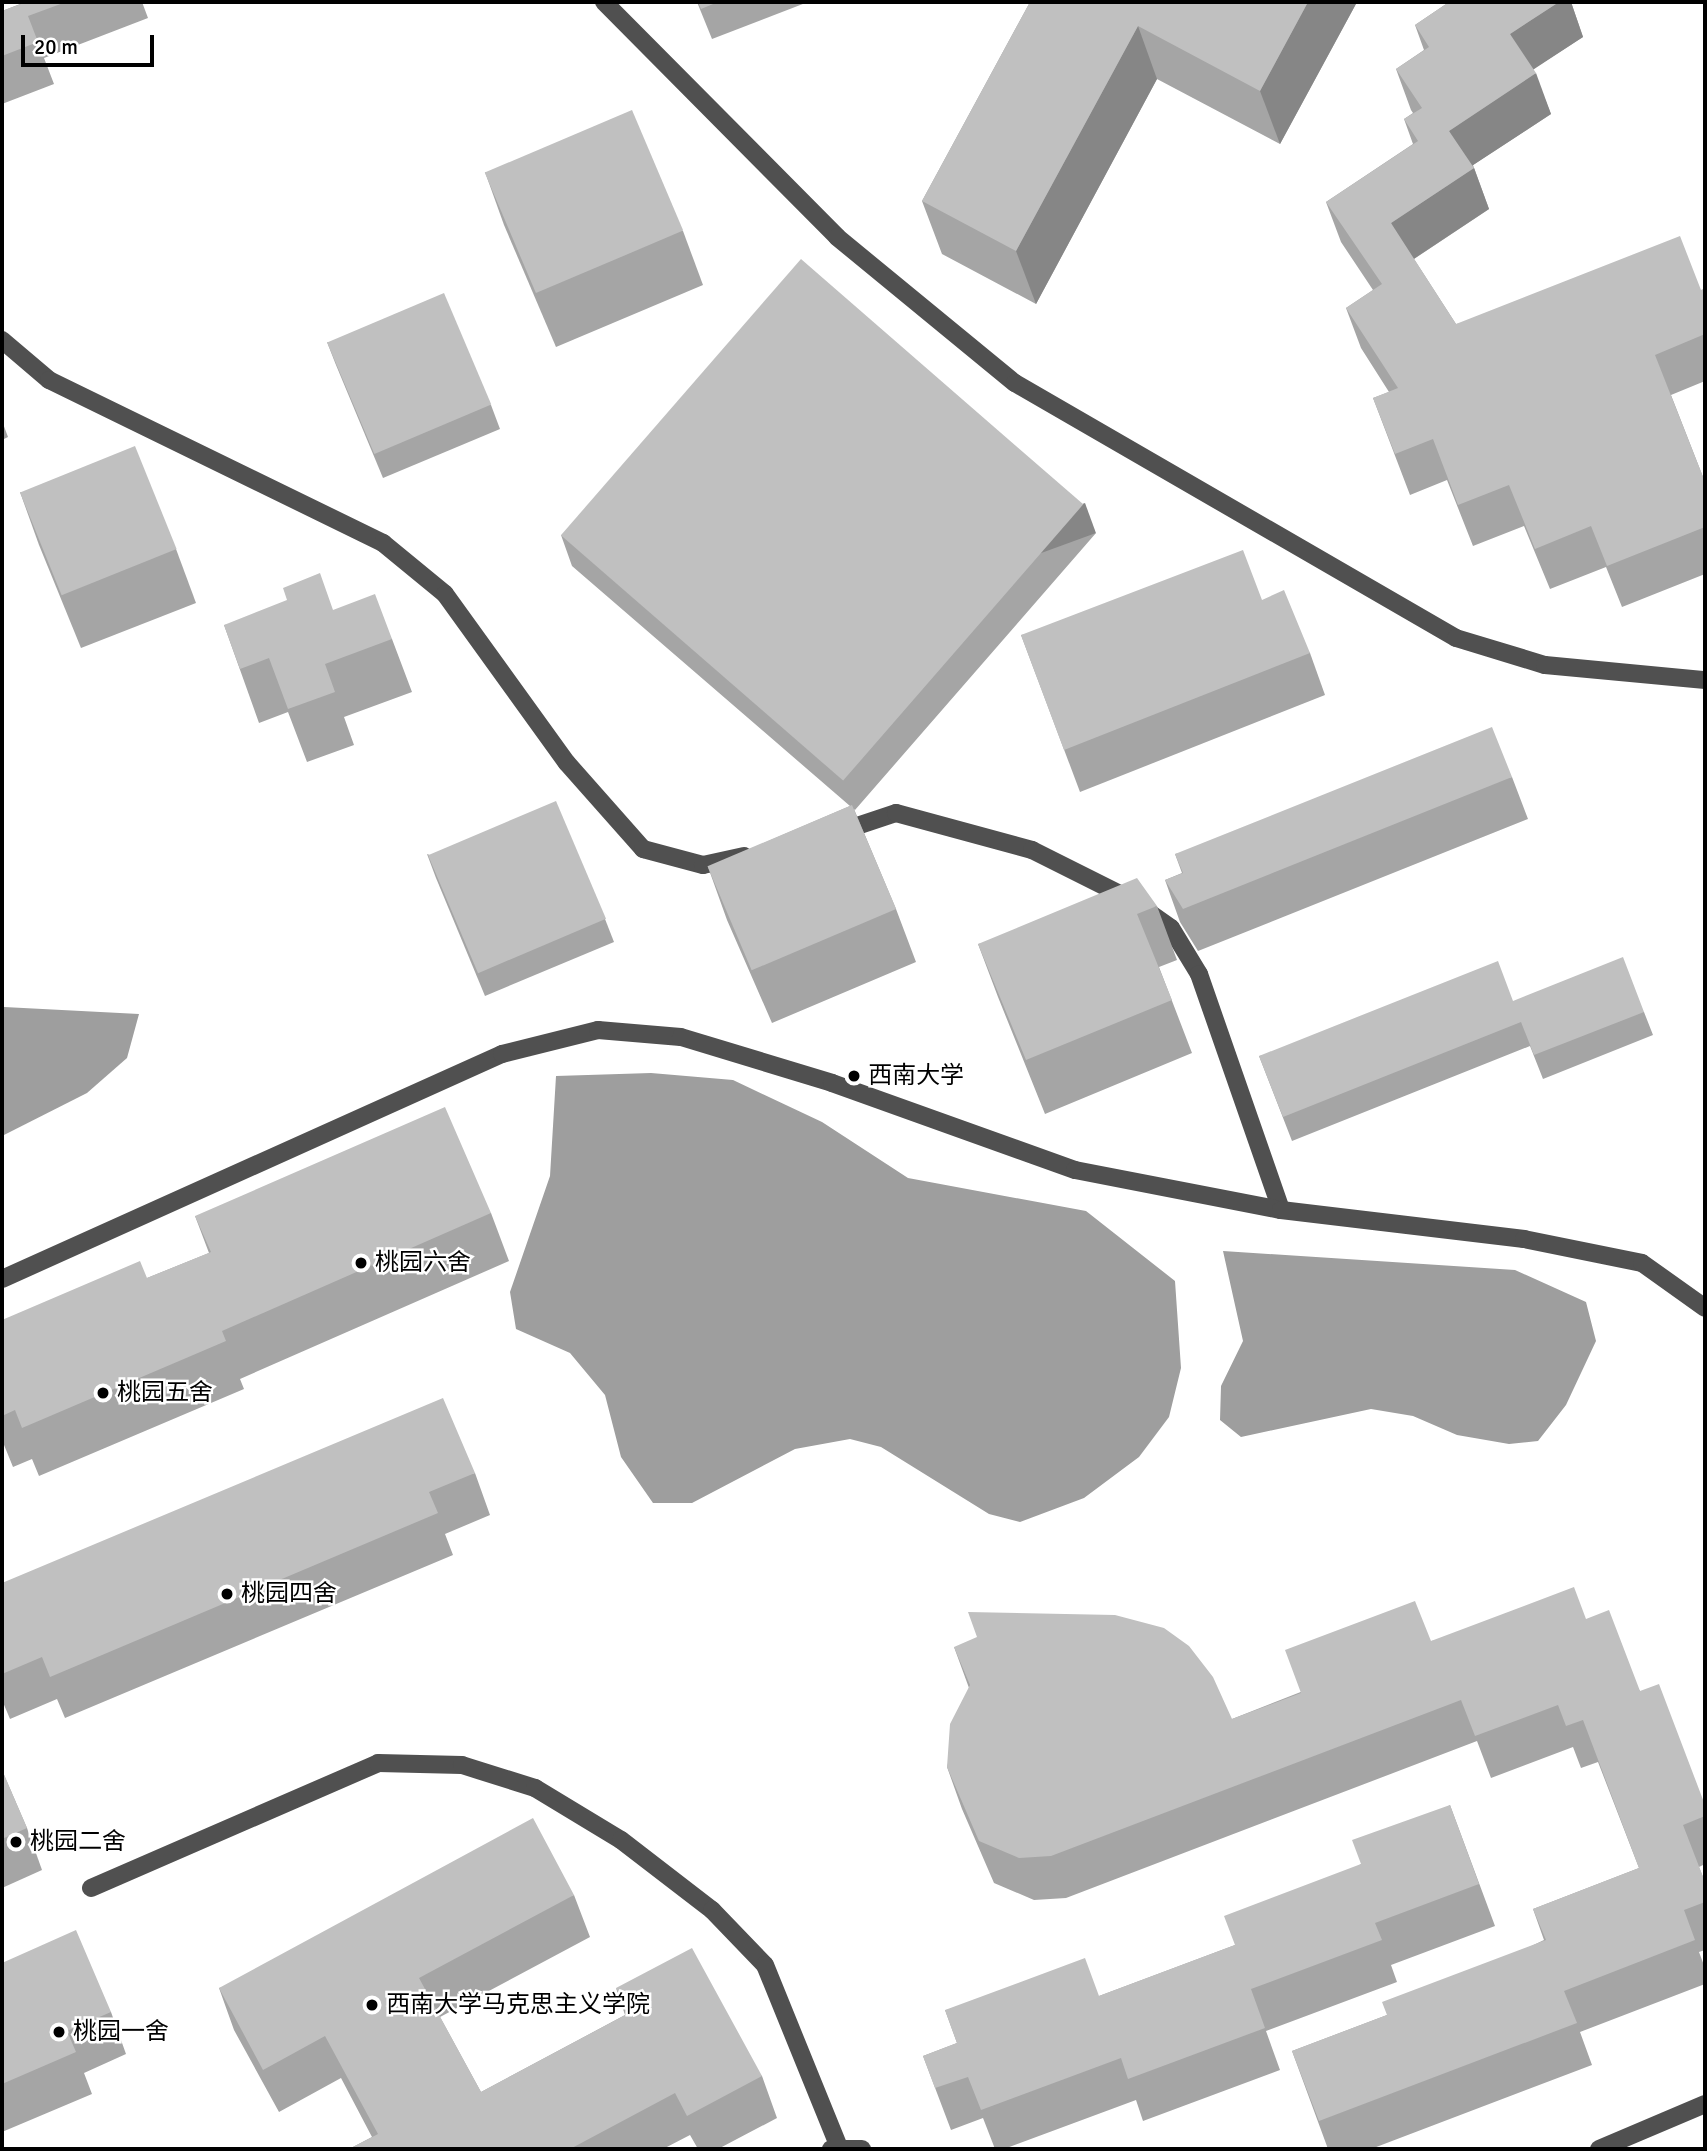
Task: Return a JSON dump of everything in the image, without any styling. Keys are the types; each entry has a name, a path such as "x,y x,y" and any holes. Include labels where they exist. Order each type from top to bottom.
{"lane":[{"path":"604,2 837,237 1015,383 1456,638 1545,665 1705,680"},
{"path":"2,340 49,380 383,543 444,594 567,763 643,849 703,866 764,852"},
{"path":"825,837 896,813 1032,850 1130,899 1171,928 1199,974 1281,1210"},
{"path":"2,1279 502,1054 598,1030 681,1037 843,1086 1075,1170 1281,1210 1524,1239 1642,1263 1705,1308"},
{"path":"91,1888 378,1763 462,1765 535,1788 621,1840 712,1910 765,1965 835,2148 862,2149"},
{"path":"1599,2149 1705,2104"}],"shaded area":[{"path":"2,1007 139,1014 127,1058 87,1093 2,1136"},
{"path":"651,1073 733,1080 822,1122 908,1178 1086,1211 1175,1281 1181,1368 1169,1417 1139,1457 1084,1498 1020,1522 989,1514 881,1447 850,1439 795,1449 692,1503 653,1503 621,1457 605,1395 570,1353 516,1329 510,1292 550,1176 556,1076"},
{"path":"1223,1251 1515,1270 1586,1302 1596,1341 1566,1405 1538,1441 1509,1444 1457,1435 1413,1416 1371,1409 1241,1437 1220,1420 1221,1386 1243,1341"}],"building":[{"path":"20,2 66,2 28,16 38,42 2,56 2,11 21,4"},
{"path":"698,2 718,2 701,9"},
{"path":"1030,2 1308,2 1260,91 1138,26 1016,251 922,201"},
{"path":"1449,2 1559,2 1510,34 1536,73 1449,131 1474,168 1391,223 1456,324 1680,236 1701,290 1705,289 1705,334 1655,355 1705,482 1705,527 1607,566 1591,526 1535,549 1509,485 1458,505 1433,439 1395,454 1373,398 1398,388 1346,308 1382,284 1326,202 1418,141 1404,119 1422,108 1396,69 1429,47 1415,25"},
{"path":"632,110 683,231 536,293 485,173"},
{"path":"801,259 1083,504 843,781 561,535"},
{"path":"444,293 491,404 374,454 327,343"},
{"path":"135,446 177,549 62,595 20,492"},
{"path":"1243,550 1262,600 1284,590 1310,653 1064,750 1021,635"},
{"path":"320,573 333,610 375,594 392,639 325,664 335,692 288,709 269,658 240,669 224,625 287,600 283,588"},
{"path":"1492,727 1512,777 1183,909 1165,880 1183,873 1175,854"},
{"path":"556,801 606,919 478,973 428,855"},
{"path":"852,805 896,909 752,970 707,866"},
{"path":"1137,878 1157,906 1137,914 1172,1000 1026,1060 978,944"},
{"path":"1623,957 1644,1012 1534,1055 1521,1022 1283,1117 1259,1056 1498,961 1513,1001"},
{"path":"445,1107 491,1213 222,1331 226,1341 22,1428 15,1410 2,1416 2,1320 140,1261 147,1278 211,1252 195,1216"},
{"path":"443,1398 475,1473 429,1492 438,1513 50,1677 42,1657 2,1674 2,1583"},
{"path":"1574,1587 1586,1619 1609,1610 1640,1691 1659,1684 1705,1805 1705,1816 1683,1825 1705,1882 1705,1902 1684,1910 1695,1940 1564,1991 1577,2023 1319,2121 1292,2051 1387,2015 1382,2002 1546,1940 1533,1909 1639,1868 1583,1720 1566,1726 1558,1705 1475,1736 1461,1700 1051,1856 1019,1858 979,1841 947,1767 950,1724 970,1685 954,1647 977,1637 968,1612 1115,1615 1164,1628 1189,1646 1213,1677 1232,1719 1301,1693 1285,1650 1415,1601 1431,1641"},
{"path":"2,1770 27,1828 2,1839"},
{"path":"1450,1805 1479,1884 1375,1923 1382,1940 1251,1989 1265,2028 1128,2079 1121,2058 981,2110 968,2077 935,2088 923,2056 957,2043 945,2010 1085,1958 1099,1996 1235,1945 1224,1916 1361,1864 1352,1840"},
{"name":"西南大学马克思主义学院","path":"533,1818 574,1895 419,1978 481,2092 629,2013 616,1988 692,1948 762,2076 687,2116 675,2093 570,2149 349,2149 378,2134 325,2036 263,2070 219,1988"},
{"path":"76,1930 111,2012 67,2031 76,2052 2,2084 2,1963"}],"place":[{"name":"西南大学","path":"854,1076"},
{"name":"桃园六舍","path":"361,1263"},
{"name":"桃园五舍","path":"103,1393"},
{"name":"桃园四舍","path":"227,1594"},
{"name":"桃园二舍","path":"16,1842"},
{"name":"西南大学马克思主义学院","path":"372,2005"},
{"name":"桃园一舍","path":"59,2032"}]}
